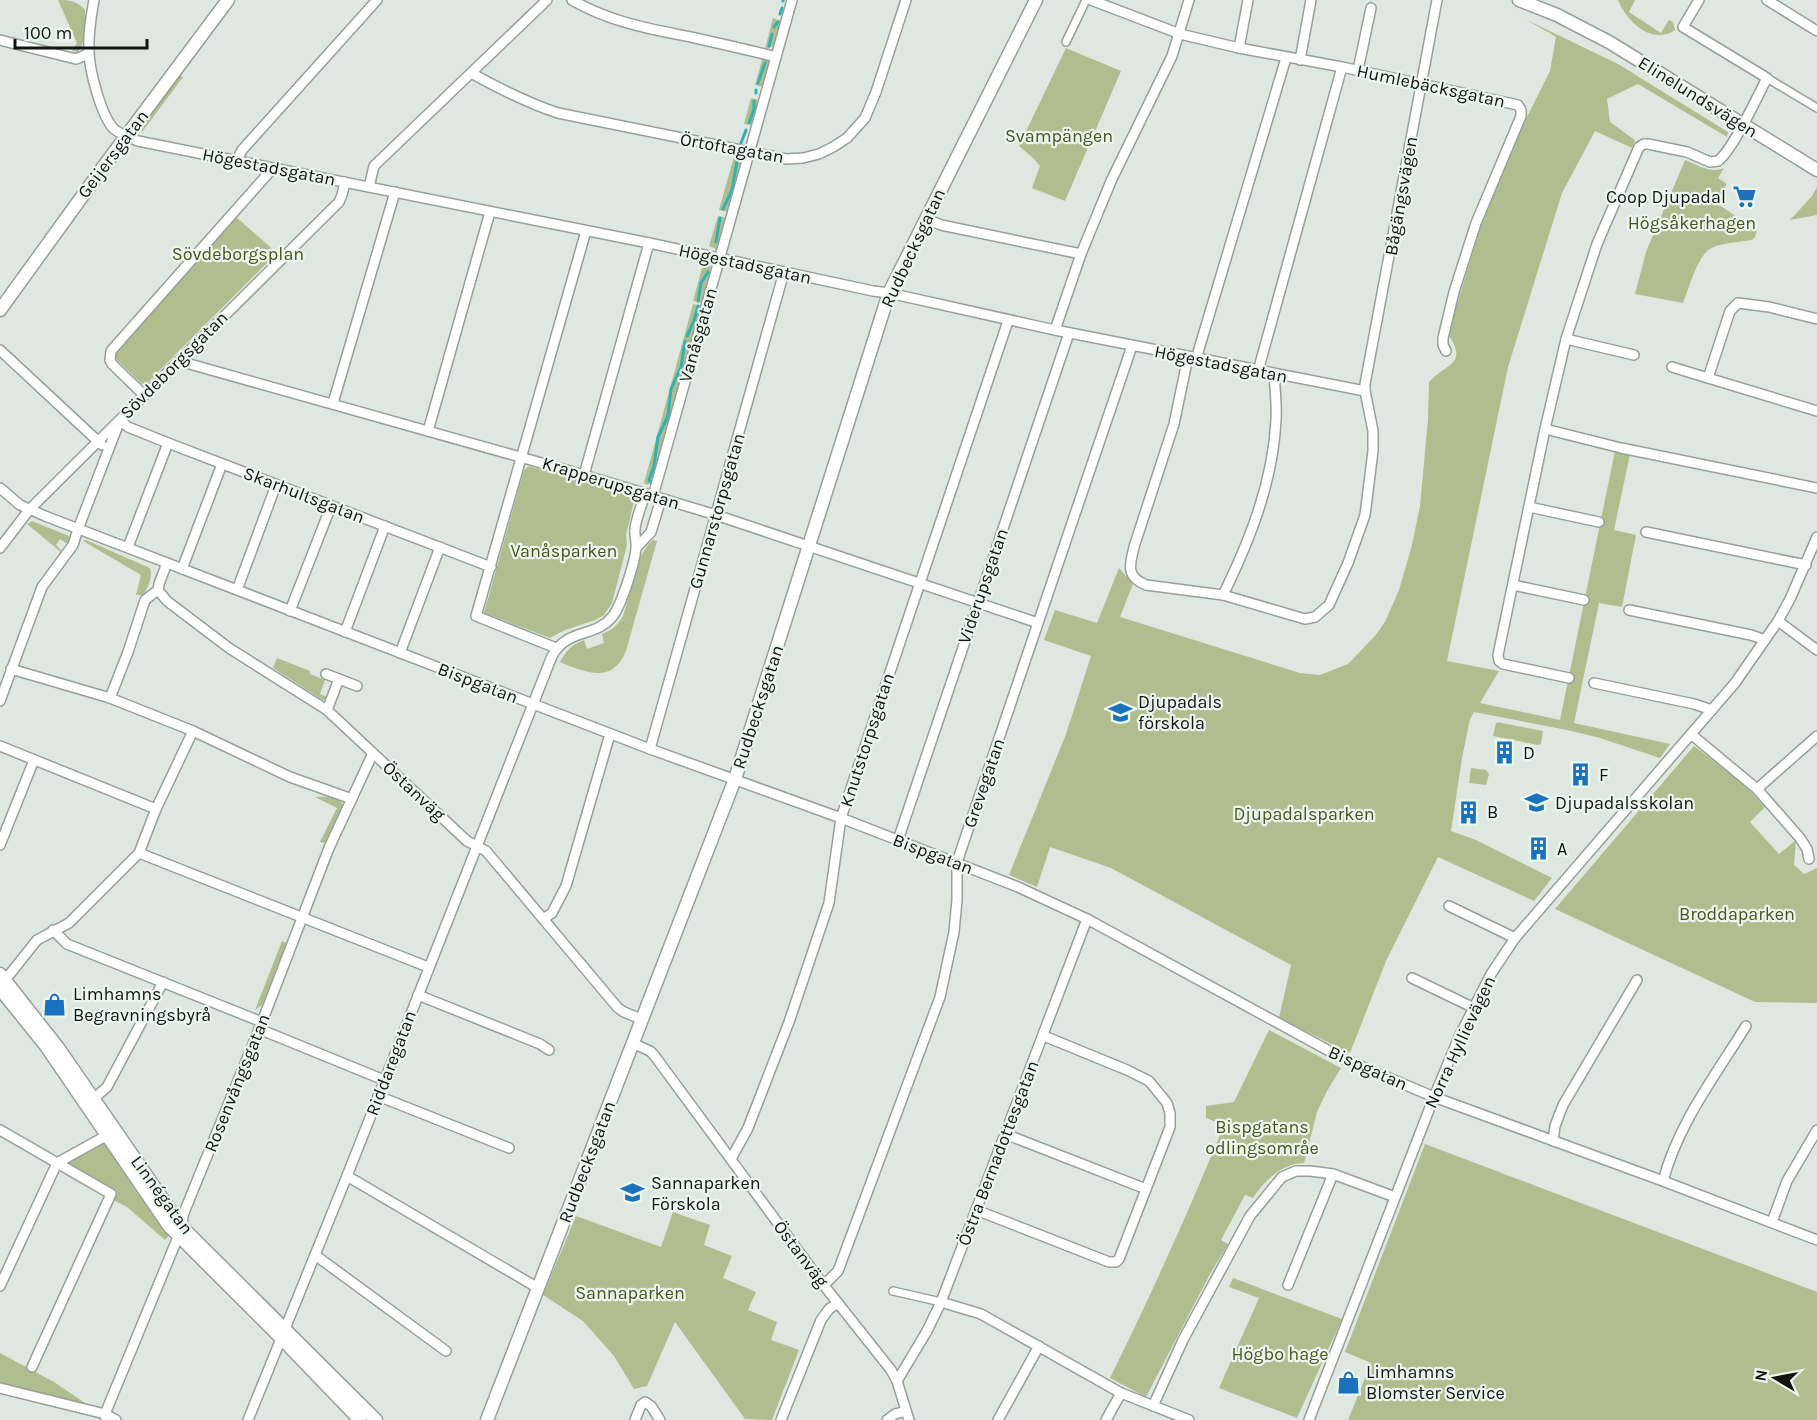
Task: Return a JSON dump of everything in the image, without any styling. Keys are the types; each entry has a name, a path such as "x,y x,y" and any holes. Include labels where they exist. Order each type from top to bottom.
{"street":[{"path":"94,0 88,54 106,118 115,130 127,136"},
{"name":"Geijersgatan","path":"0,310 228,0"},
{"path":"237,160 242,150 377,0"},
{"path":"369,187 374,166 547,0"},
{"path":"572,0 596,13 628,24 776,57"},
{"name":"Vanåsgatan","path":"653,496 792,0"},
{"name":"Örtoftagatan","path":"471,73 509,94 558,113 786,159 803,158 833,147 857,128 865,118 876,92 906,0"},
{"name":"Rudbecksgatan","path":"487,1420 735,779 889,293 1036,0"},
{"path":"1066,42 1086,0"},
{"name":"Humlebäcksgatan","path":"1091,0 1114,4 1180,34 1518,105 1521,116 1476,223 1454,292 1443,338 1446,351"},
{"path":"1055,330 1081,254 1112,181 1172,56 1189,0"},
{"path":"1239,48 1248,0"},
{"path":"1300,60 1311,0"},
{"name":"Bågängsvägen","path":"1365,391 1437,0"},
{"name":"Elinelundsvägen","path":"1519,0 1543,9 1609,42 1817,170"},
{"path":"1699,0 1683,27 1817,108"},
{"path":"1767,0 1817,31"},
{"path":"1358,70 1371,8"},
{"path":"0,40 76,59 88,54"},
{"path":"1286,57 1134,547 1130,567 1132,575 1138,582 1146,585 1223,595 1305,619 1315,617 1329,605 1358,538 1365,515 1373,451 1373,431 1365,391"},
{"path":"1258,371 1342,67"},
{"path":"1569,678 1503,664 1499,661 1498,655 1566,339 1597,244 1639,147 1648,144 1676,149 1714,162 1721,159 1767,78"},
{"name":"Högestadsgatan","path":"127,136 138,141 889,293 1008,321 1274,375 1365,391"},
{"path":"144,395 112,364 111,351 273,168"},
{"name":"Sövdeborgsgatan","path":"0,548 29,510 339,202 345,182"},
{"path":"333,403 394,192"},
{"path":"428,431 490,212"},
{"path":"926,219 941,225 1081,254"},
{"path":"556,648 476,616 586,231"},
{"path":"584,475 649,243"},
{"name":"Gunnarstorpsgatan","path":"650,749 784,272"},
{"path":"1708,378 1730,311 1738,303 1769,307 1817,319"},
{"name":"Knutstorpsgatan","path":"731,1160 752,1117 789,1022 829,903 841,818 1008,321"},
{"name":"Viderupsgatan","path":"898,840 1069,333"},
{"path":"1566,339 1634,355"},
{"name":"Grevegatan","path":"822,1283 828,1281 838,1271 940,997 954,933 957,862 1132,346"},
{"path":"0,350 108,451"},
{"name":"Krapperupsgatan","path":"179,361 523,456 716,515 1038,622"},
{"path":"1672,367 1817,411"},
{"path":"1223,595 1248,544 1263,495 1276,420 1274,375"},
{"path":"0,701 42,587 73,546 120,420"},
{"name":"Skarhultsgatan","path":"120,420 128,427 168,443 491,567"},
{"path":"1545,429 1621,448 1817,488"},
{"path":"128,548 168,443"},
{"path":"182,568 222,464"},
{"path":"237,590 276,484"},
{"path":"0,488 29,510"},
{"path":"637,547 651,532 653,496"},
{"path":"532,704 556,648 572,637 605,624 613,617 622,598 637,547 635,529 653,496"},
{"path":"290,611 331,506"},
{"path":"1529,507 1599,522"},
{"name":"Bispgatan","path":"29,510 610,734 957,862 1087,919 1335,1055 1434,1097 1817,1240"},
{"path":"345,632 385,526"},
{"path":"1646,532 1806,565"},
{"name":"Norra Hyllievägen","path":"1309,1420 1434,1097 1472,1007 1515,938 1692,735 1740,676 1778,621 1806,565 1817,537"},
{"path":"400,653 440,547"},
{"path":"110,698 129,652 145,600 158,590 166,563"},
{"path":"1513,585 1584,600"},
{"name":"Östanväg","path":"158,590 167,601 229,648 327,710 467,841 486,851 618,1008 642,1019"},
{"path":"1629,610 1765,639"},
{"path":"1778,621 1817,650"},
{"path":"11,669 110,698 193,730 290,777 352,799"},
{"path":"326,674 357,686"},
{"path":"327,710 339,680"},
{"path":"1594,684 1694,704 1712,710"},
{"name":"Riddaregatan","path":"248,1420 347,1176 532,704"},
{"path":"1,981 10,974 37,940 69,922 139,853 156,809 193,730"},
{"path":"543,919 552,913 566,886 610,734"},
{"path":"1692,735 1757,789 1800,838 1807,849 1809,860"},
{"path":"1757,789 1817,736"},
{"path":"0,746 156,809"},
{"name":"Rosenvångsgatan","path":"106,1417 180,1232 184,1211 329,848 374,753"},
{"path":"0,845 34,760"},
{"path":"139,853 429,968"},
{"path":"1449,906 1515,938"},
{"name":"Östra Bernadottesgatan","path":"897,1381 927,1331 941,1302 1087,919"},
{"path":"53,930 67,944 163,982 384,1080"},
{"path":"1412,978 1472,1007"},
{"path":"1552,1141 1563,1105 1637,980"},
{"name":"Linnégatan","path":"1,981 60,1049 90,1102 180,1232 376,1420"},
{"path":"90,1102 107,1087 163,982"},
{"path":"418,994 540,1044 549,1050"},
{"path":"1663,1181 1675,1143 1688,1118 1746,1026"},
{"path":"976,1210 1109,1262 1116,1262 1119,1259 1170,1127 1167,1103 1149,1081 1044,1036"},
{"name":"Östanväg","path":"632,1043 650,1051 654,1056 822,1283 891,1370 897,1381 907,1416"},
{"path":"378,1096 509,1148"},
{"path":"1772,1222 1787,1181 1817,1130"},
{"path":"0,1286 57,1163 111,1133"},
{"path":"1,1134 111,1194 32,1367"},
{"path":"1005,1134 1146,1189"},
{"path":"1153,1406 1189,1329 1250,1216 1267,1192 1282,1177 1296,1171 1332,1174 1395,1197"},
{"path":"1288,1285 1332,1174"},
{"path":"347,1176 538,1288"},
{"path":"315,1255 446,1351"},
{"path":"892,1291 981,1314 1121,1393 1189,1420"},
{"path":"781,1420 821,1320 828,1309 838,1303"},
{"name":"Linnégatan","path":"283,1333 360,1420"},
{"path":"998,1420 1039,1347"},
{"path":"0,1388 116,1420"},
{"path":"1106,1420 1121,1393"},
{"path":"635,1420 641,1405 645,1402 651,1406 660,1420"},
{"path":"887,1420 895,1414 907,1416"}],"green space":[{"path":"58,0 73,2 85,10 84,37 78,52 72,51 77,43"},
{"path":"1618,0 1635,0 1629,12 1661,33 1669,20 1673,22 1675,30 1658,35 1641,29 1627,16"},
{"path":"773,18 781,21 778,35 773,46 765,49"},
{"name":"Djupadalsparken","path":"1525,19 1618,64 1728,132 1727,137 1638,84 1607,99 1610,122 1635,140 1632,148 1595,131 1562,193 1508,367 1447,661 1499,671 1480,703 1560,720 1615,451 1630,454 1614,530 1636,535 1622,607 1599,603 1574,723 1670,744 1660,758 1600,738 1474,712 1470,719 1462,758 1451,831 1476,840 1552,878 1534,901 1438,857 1386,961 1350,1053 1279,1018 1291,965 1111,868 1050,847 1037,887 1009,875 1066,734 1091,656 1044,640 1055,610 1097,623 1119,568 1133,584 1120,617 1300,673 1320,675 1348,664 1374,637 1385,622 1399,590 1412,545 1420,506 1429,382 1456,358 1454,344 1448,334 1482,222 1526,119 1550,71 1556,37"},
{"name":"Svampängen","path":"1066,48 1121,71 1065,201 1032,188 1040,166 1019,146"},
{"path":"763,56 769,62 763,87 755,85"},
{"path":"178,74 183,77 142,132 142,123"},
{"path":"751,98 759,100 752,125 744,124"},
{"path":"735,153 741,156 742,162 728,212 719,210"},
{"name":"Högsåkerhagen","path":"1685,160 1709,169 1724,168 1718,178 1727,184 1716,203 1757,230 1755,237 1752,240 1719,245 1705,253 1697,266 1683,303 1635,294 1646,252"},
{"path":"1817,187 1817,215 1790,220 1812,196"},
{"path":"718,216 726,218 716,249 709,246"},
{"name":"Sövdeborgsplan","path":"236,217 277,253 147,383 142,384 116,359 116,352"},
{"path":"703,264 710,266 711,272 702,303 693,301"},
{"path":"693,304 701,306 653,478 648,485 644,483"},
{"name":"Vanåsparken","path":"529,466 635,497 626,535 627,545 612,603 604,615 550,638 484,613 524,470"},
{"path":"32,521 69,536 68,544 60,539 56,545 62,553 27,524"},
{"path":"86,540 150,568 150,582 143,595 136,595 141,575 83,541"},
{"path":"653,540 657,541 626,651 620,662 606,672 597,673 560,662 569,649 579,642 584,640 587,649 604,643 602,634 614,627 623,616 638,564 647,546"},
{"path":"277,658 310,671 310,674 325,680 320,694 327,697 326,699 323,700 273,668"},
{"path":"1497,722 1543,731 1541,744 1493,736 1496,723 1499,723"},
{"name":"Broddaparken","path":"1694,746 1742,782 1765,807 1750,822 1779,854 1796,840 1794,865 1804,874 1817,868 1817,1003 1755,1002 1555,909"},
{"path":"1471,768 1486,770 1489,774 1486,785 1469,783"},
{"path":"315,797 335,798 343,805 325,843 320,842 337,808"},
{"path":"282,941 287,943 262,1005 255,1010"},
{"name":"Bispgatans odlingsområe","path":"1269,1030 1341,1068 1317,1112 1304,1163 1288,1166 1274,1174 1253,1198 1245,1195 1221,1240 1228,1244 1146,1397 1110,1378 1169,1253 1224,1125 1206,1118 1206,1106 1234,1102"},
{"path":"98,1133 137,1193 171,1233 165,1240 127,1207 83,1185 52,1165"},
{"path":"1425,1144 1817,1292 1817,1420 1348,1420 1371,1363 1345,1352"},
{"name":"Sannaparken","path":"673,1212 710,1225 704,1245 732,1256 723,1278 756,1292 748,1310 777,1322 771,1340 799,1350 772,1420 745,1419 675,1322 647,1386 634,1389 614,1356 583,1321 543,1295 576,1216 661,1247"},
{"name":"Högbo hage","path":"1233,1278 1342,1319 1297,1418 1219,1388 1259,1298 1229,1287"},
{"path":"0,1353 54,1382 91,1407 0,1383"}],"waterway":[{"path":"780,14 782,8"},
{"path":"774,27 778,22"},
{"path":"769,46 772,34"},
{"path":"758,83 765,63"},
{"path":"749,123 754,101"},
{"path":"741,143 746,130"},
{"path":"723,209 732,190 737,161"},
{"path":"716,242 720,218"},
{"path":"698,301 701,283 708,272"},
{"path":"687,336 698,306"},
{"path":"651,483 649,480 654,466 658,437 668,416 671,389 681,367 685,341"}],"place":[{"name":"Coop Djupadal","path":"1744,197"},
{"name":"Djupadals förskola","path":"1120,712"},
{"name":"D","path":"1505,753"},
{"name":"F","path":"1581,775"},
{"name":"Djupadalsskolan","path":"1537,803"},
{"name":"B","path":"1469,812"},
{"name":"A","path":"1539,849"},
{"name":"Limhamns Begravningsbyrå","path":"55,1004"},
{"name":"Sannaparken Förskola","path":"633,1193"},
{"name":"Limhamns Blomster Service","path":"1348,1382"}]}
